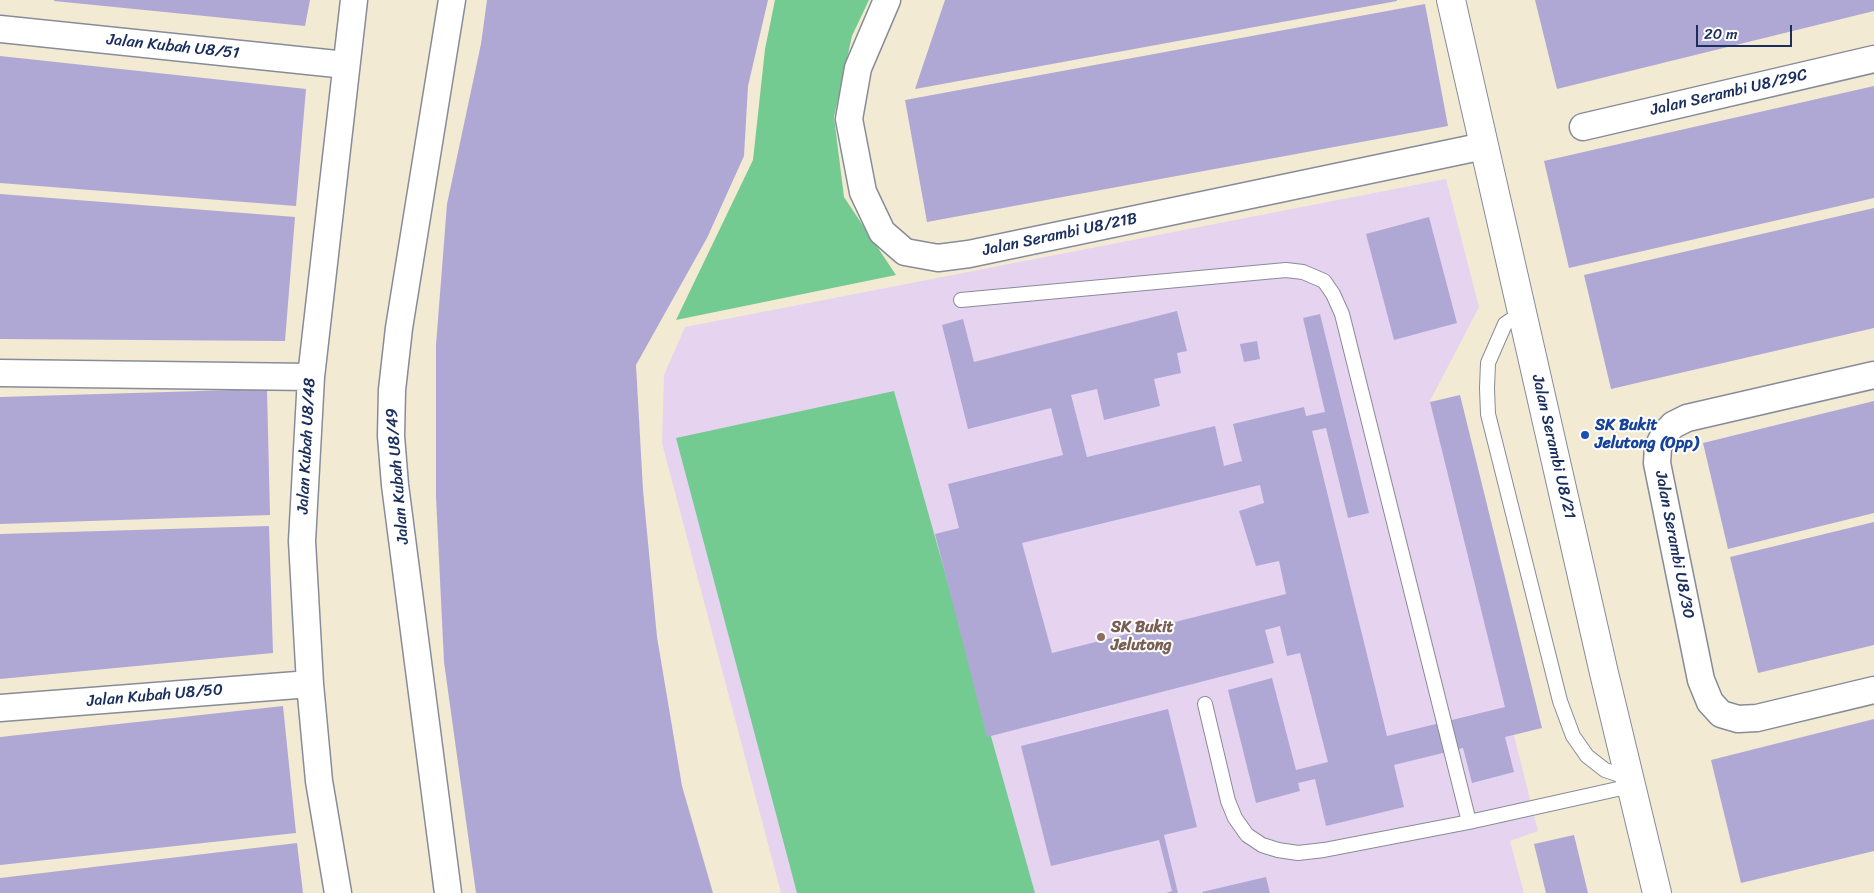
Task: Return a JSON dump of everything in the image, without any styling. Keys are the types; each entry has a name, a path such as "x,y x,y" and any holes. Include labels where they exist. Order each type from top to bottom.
{"street":[{"name":"Jalan Kubah U8/48","path":"338,893 319,781 310,684 302,540 311,377 354,0"},
{"name":"Jalan Kubah U8/49","path":"448,893 395,485 391,436 392,390 399,328 452,0"},
{"name":"Jalan Serambi U8/21B","path":"887,0 858,68 849,119 863,192 882,232 905,252 938,258 970,254 1484,146"},
{"name":"Jalan Serambi U8/21","path":"1451,0 1657,893"},
{"name":"Jalan Kubah U8/51","path":"0,29 346,65"},
{"name":"Jalan Serambi U8/29C","path":"1583,127 1874,59"},
{"path":"0,373 311,377"},
{"name":"Jalan Serambi U8/30","path":"1874,375 1687,418 1673,425 1664,435 1658,447 1657,464 1701,680 1710,702 1721,714 1738,719 1757,718 1874,690"},
{"name":"Jalan Kubah U8/50","path":"0,708 310,684"}],"lane":[{"path":"961,300 1286,270 1303,272 1324,281 1333,294 1342,314 1469,822"},
{"path":"1523,312 1505,324 1488,363 1488,414 1560,701 1573,736 1587,756 1605,770 1630,782"},
{"path":"1205,704 1228,801 1235,818 1247,835 1262,845 1278,850 1298,853 1324,850 1469,822 1630,782"}],"shaded area":[{"name":"SK Bukit Jelutong","path":"1446,179 1479,307 1430,401 1538,831 1510,841 1524,893 781,893 662,443 664,375 685,327"}],"green space":[{"path":"775,0 869,0 852,36 834,117 844,197 896,275 676,320 753,160 765,49"},
{"path":"894,391 1035,893 797,893 676,438"}],"building":[{"path":"54,0 310,0 305,26"},
{"path":"487,0 768,0 748,86 744,156 707,238 636,365 643,490 657,637 682,786 713,893 476,893 444,662 436,497 436,345 447,204 481,44"},
{"path":"945,0 1397,0 1397,1 915,89"},
{"path":"1535,0 1874,0 1874,11 1557,89"},
{"path":"1425,4 1448,126 927,222 905,100"},
{"path":"0,56 306,89 296,206 0,183"},
{"path":"1874,86 1874,198 1569,268 1544,161"},
{"path":"0,194 295,217 285,341 0,339"},
{"path":"1874,208 1874,328 1611,389 1584,275"},
{"path":"1429,217 1457,323 1394,340 1366,234"},
{"path":"1177,311 1187,351 1177,353 1181,373 1154,379 1160,406 1104,420 1097,389 1071,395 1087,457 1215,426 1224,466 1242,461 1233,424 1304,407 1306,416 1325,412 1303,318 1320,314 1369,513 1348,518 1326,428 1312,431 1387,736 1505,707 1430,402 1460,395 1542,728 1505,737 1514,772 1472,783 1463,748 1394,765 1404,807 1326,826 1315,779 1298,783 1300,791 1256,803 1228,690 1272,678 1296,770 1328,762 1300,653 1287,656 1280,626 1265,630 1274,663 987,737 935,534 959,528 948,484 1063,455 1051,408 968,429 942,325 963,319 974,362","holes":["1260,485 1264,503 1239,511 1256,566 1279,561 1286,594 1052,653 1022,543"]},
{"path":"1257,341 1260,359 1244,362 1240,344"},
{"path":"267,389 270,515 0,524 0,397"},
{"path":"1874,401 1874,513 1728,549 1703,443"},
{"path":"1874,522 1874,645 1758,673 1730,557"},
{"path":"269,526 273,653 0,679 0,534"},
{"path":"283,706 296,833 0,865 0,737"},
{"path":"1168,709 1197,827 1164,835 1178,893 1166,893 1172,891 1159,840 1051,866 1021,746"},
{"path":"1874,719 1874,851 1741,883 1711,760"},
{"path":"1574,835 1588,893 1546,893 1534,844"},
{"path":"297,843 303,893 0,893 0,878"},
{"path":"1266,877 1270,893 1202,892"}],"place":[{"name":"SK Bukit Jelutong (Opp)","path":"1585,435"},
{"name":"SK Bukit Jelutong","path":"1101,637"}]}
